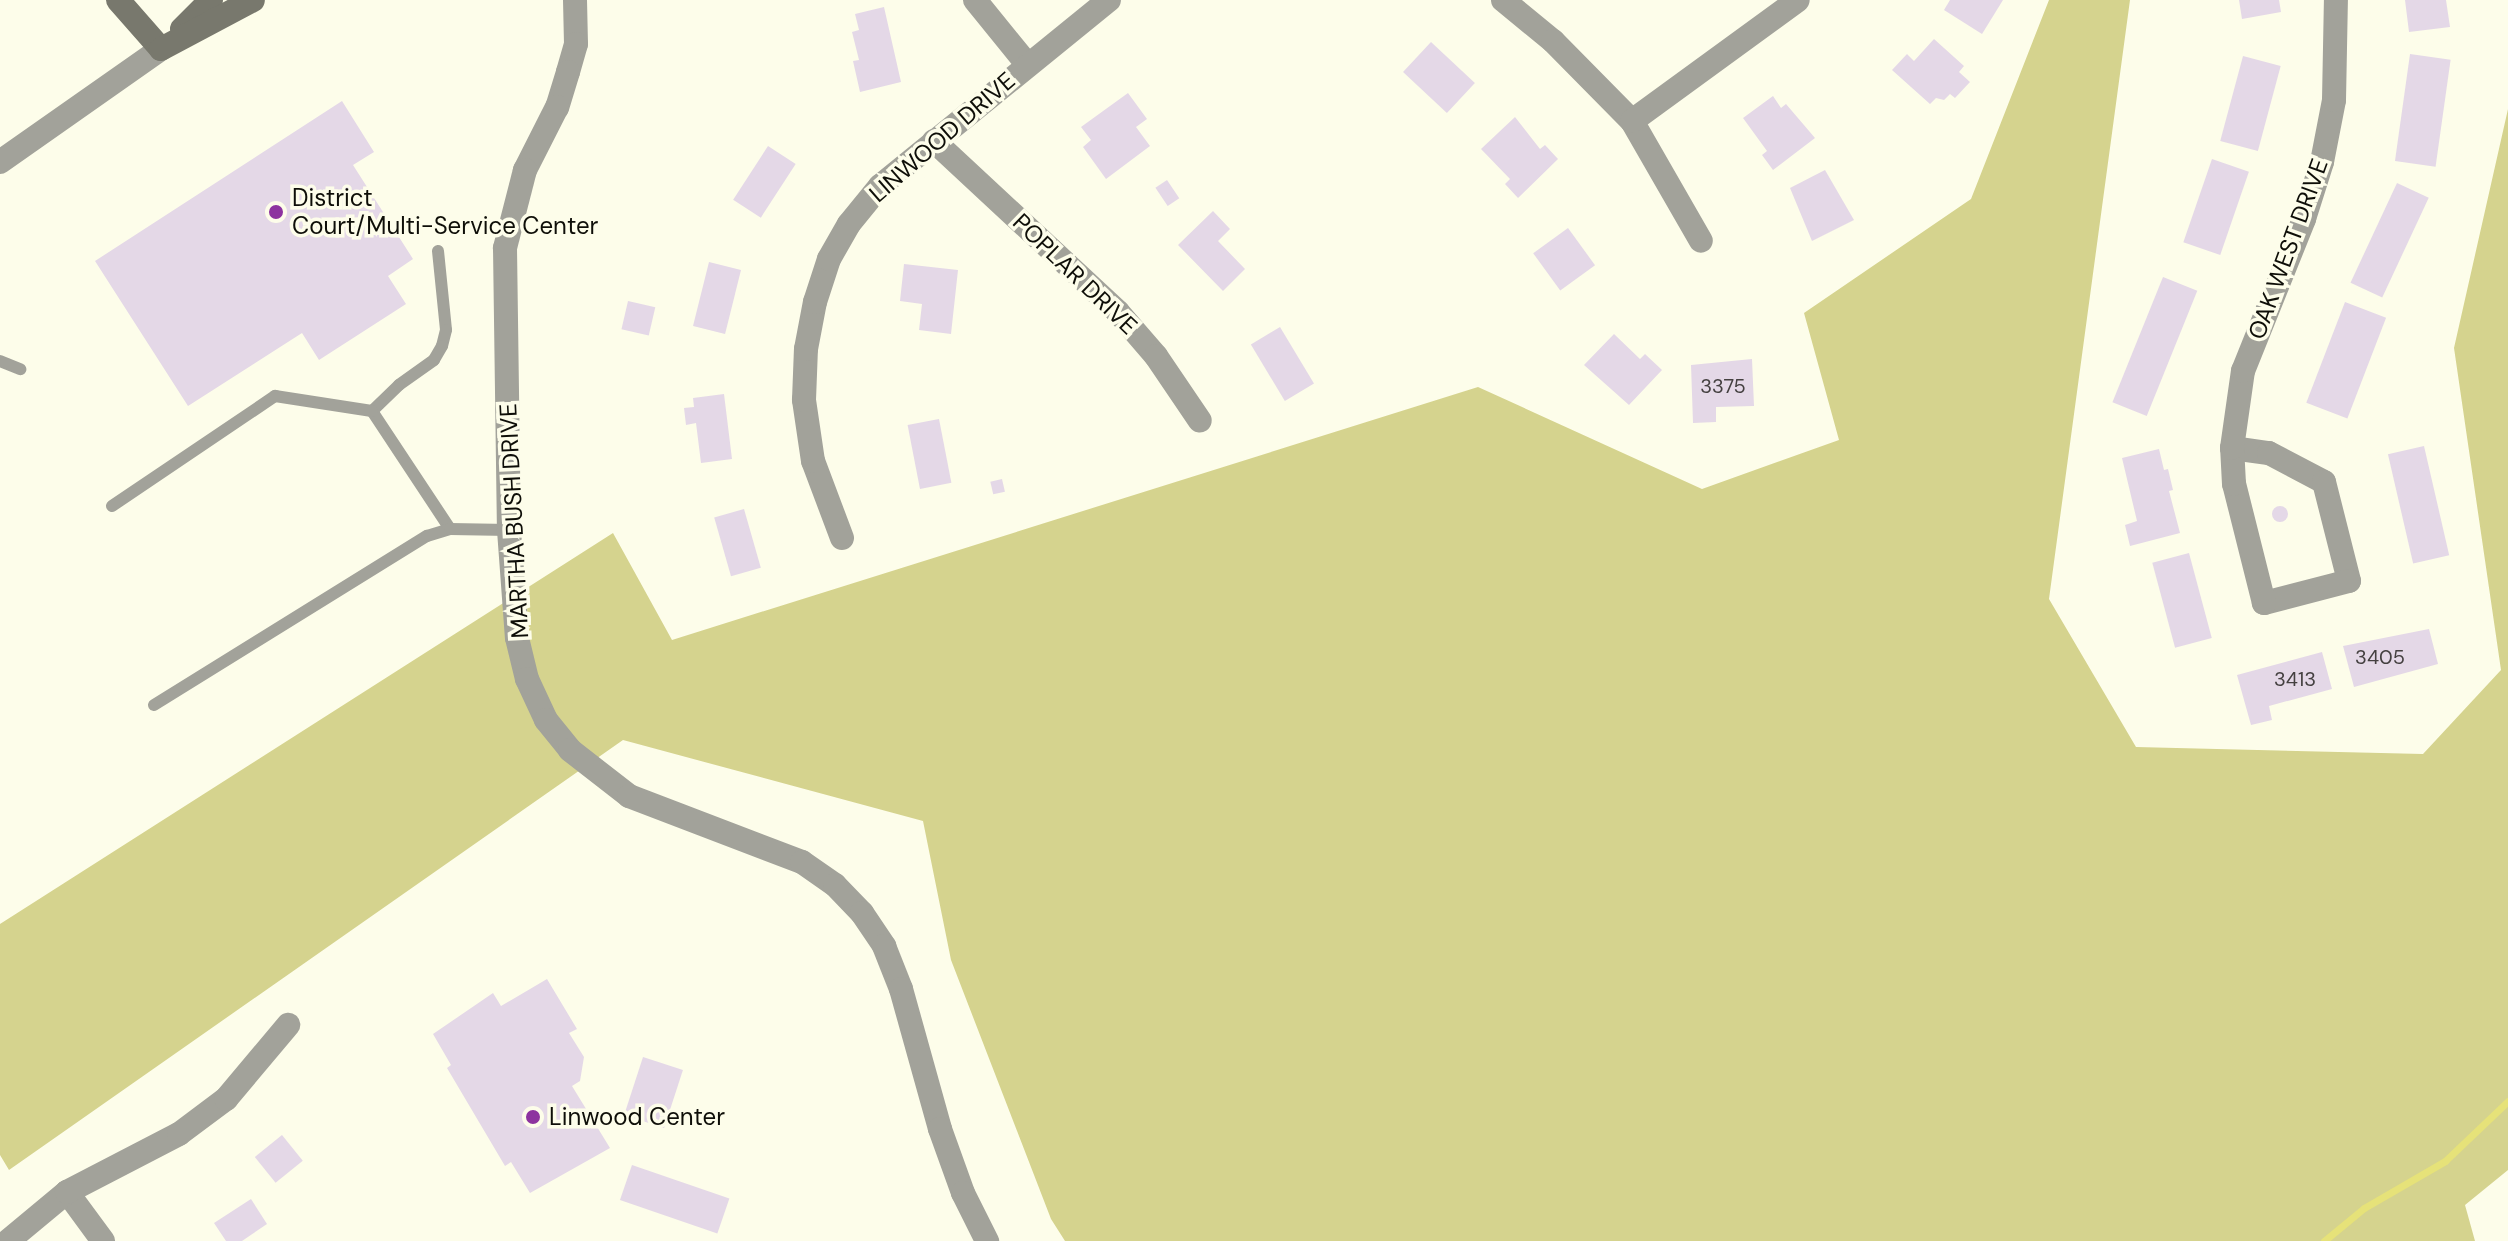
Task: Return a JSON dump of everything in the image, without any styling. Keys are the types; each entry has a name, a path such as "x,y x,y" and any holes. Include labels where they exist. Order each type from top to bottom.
{"main road":[{"path":"118,0 161,49"},
{"path":"161,49 211,0"},
{"path":"161,49 253,0"}],"street":[{"name":"MARTHA BUSH DRIVE","path":"575,0 576,44 557,107 525,170 505,248 509,530 517,638 527,679 546,720 570,750 629,796 802,862 835,885 862,913 884,946 901,989 940,1129 963,1193 987,1241"},
{"path":"975,0 1027,64"},
{"name":"LINWOOD DRIVE","path":"842,538 813,461 804,400 806,349 815,302 829,259 849,224 880,186 1109,0"},
{"path":"1503,0 1553,41 1632,121 1701,241"},
{"path":"1632,121 1798,0"},
{"name":"OAK WEST DRIVE","path":"2232,448 2269,453 2324,482 2349,581 2264,603 2234,484 2232,448 2243,371 2304,219 2322,162 2334,100 2336,0"},
{"path":"0,162 161,49"},
{"name":"POPLAR DRIVE","path":"934,141 1118,312 1156,356 1200,421"},
{"path":"8,1241 67,1192 179,1134 226,1099 288,1025"},
{"path":"67,1192 103,1241"}],"lane":[{"path":"372,411 399,385 434,360 442,346 446,330 438,251"},
{"path":"0,361 20,369"},
{"path":"112,506 275,396 372,411 450,529"},
{"path":"154,705 427,536 450,529 509,530"}],"shaded area":[{"path":"2049,0 2130,0 2049,599 2136,747 2423,754 2501,670 2454,348 2508,109 2508,1170 2465,1205 2475,1241 1065,1241 1051,1219 951,960 923,821 623,740 9,1170 0,1155 0,924 613,533 672,640 1478,387 1702,489 1839,440 1804,313 1971,199"}],"building":[{"path":"1950,0 2003,0 1982,34 1944,10"},
{"path":"2239,0 2279,0 2281,12 2242,19"},
{"path":"2405,0 2446,0 2450,27 2409,32"},
{"path":"884,7 901,82 860,92 853,61 859,60 852,32 859,30 855,14"},
{"path":"1934,39 1964,66 1959,72 1970,82 1955,98 1950,94 1944,100 1936,98 1930,104 1892,70 1907,54 1914,61"},
{"path":"1431,42 1475,83 1447,113 1403,72"},
{"path":"2410,54 2451,60 2436,167 2395,161"},
{"path":"2243,56 2281,66 2258,151 2220,141"},
{"path":"1128,93 1147,119 1136,127 1150,146 1106,179 1083,147 1091,140 1081,127"},
{"path":"1773,96 1781,108 1786,104 1815,138 1773,170 1762,155 1767,151 1743,118"},
{"name":"District Court/Multi-Service Center","path":"342,101 374,152 353,165 413,259 388,276 406,304 319,360 302,333 188,406 95,261"},
{"path":"1515,117 1540,149 1545,145 1558,159 1518,198 1505,184 1510,179 1481,149"},
{"path":"768,146 796,164 761,218 733,200"},
{"path":"2212,159 2249,172 2220,255 2183,242"},
{"path":"1825,170 1854,220 1812,241 1790,188"},
{"path":"1167,180 1179,198 1168,206 1155,188"},
{"path":"2397,183 2429,198 2382,297 2351,283"},
{"path":"1213,211 1230,229 1218,241 1245,269 1223,291 1178,245"},
{"path":"1568,228 1595,265 1560,290 1533,253"},
{"path":"709,262 741,270 725,334 693,326"},
{"path":"904,264 958,270 951,334 919,330 922,304 900,301"},
{"path":"2163,277 2197,291 2147,416 2112,402"},
{"path":"628,301 655,307 649,336 621,329"},
{"path":"2345,302 2386,318 2347,419 2306,403"},
{"path":"1280,327 1314,384 1285,401 1251,345"},
{"path":"1614,334 1640,359 1645,354 1662,370 1629,405 1584,365"},
{"path":"1752,359 1754,406 1716,407 1716,422 1693,423 1691,365"},
{"path":"724,394 732,459 701,463 696,423 686,425 684,408 694,407 693,398"},
{"path":"939,419 951,483 920,489 908,425"},
{"path":"2424,446 2449,555 2413,563 2388,454"},
{"path":"2159,449 2164,470 2168,469 2173,490 2169,491 2180,533 2130,546 2125,525 2137,521 2122,458"},
{"path":"1002,479 1005,492 993,494 990,482"},
{"path":"2280,506 2286,508 2286,520 2280,522 2274,520 2272,514 2274,508"},
{"path":"744,509 761,568 731,576 714,518"},
{"path":"2189,553 2212,638 2175,648 2152,563"},
{"path":"2429,629 2438,664 2354,687 2343,646"},
{"path":"2322,652 2332,689 2269,706 2272,720 2251,725 2237,675"},
{"name":"Linwood Center","path":"547,979 577,1029 569,1033 584,1057 580,1081 572,1086 610,1148 530,1193 511,1162 505,1166 447,1068 451,1065 433,1034 493,993 501,1006"},
{"path":"643,1057 683,1070 664,1128 624,1115"},
{"path":"282,1135 303,1161 276,1183 255,1157"},
{"path":"632,1165 729,1199 717,1234 620,1200"},
{"path":"251,1199 267,1224 242,1241 226,1241 214,1223"}],"waterway":[{"path":"2324,1241 2364,1208 2445,1161 2508,1101"}],"place":[{"name":"District Court/Multi-Service Center","path":"276,212"},
{"name":"Linwood Center","path":"533,1117"}]}
